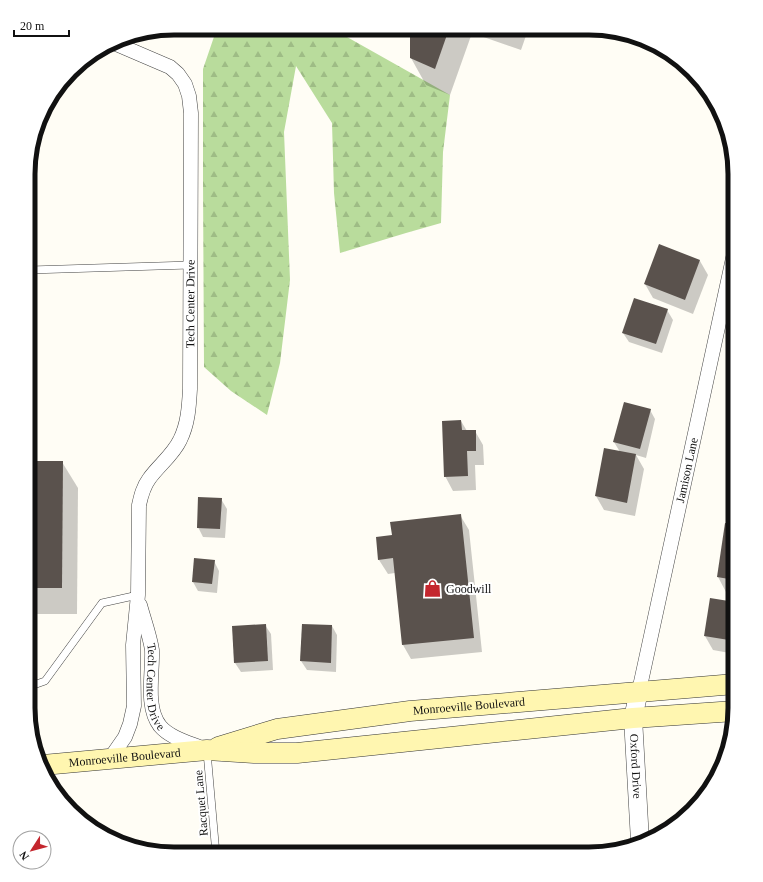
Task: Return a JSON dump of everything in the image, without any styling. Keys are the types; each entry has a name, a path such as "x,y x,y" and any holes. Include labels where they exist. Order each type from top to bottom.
{"main road":[{"name":"Monroeville Boulevard","path":"207,750 277,729 410,711 728,685"},
{"name":"Monroeville Boulevard","path":"48,765 207,750 254,753 297,753 633,718 728,711"}],"street":[{"name":"Tech Center Drive","path":"109,760 125,737 134,706 133,645 138,595 139,505 142,493 148,480 180,441 188,417 190,389 191,113 189,96 185,84 178,74 170,67 121,45"},
{"name":"Jamison Lane","path":"639,691 728,281"},
{"name":"Tech Center Drive","path":"138,595 152,649 152,703 154,714 161,726 173,736 207,750"},
{"name":"Oxford Drive","path":"639,691 633,718 640,837"}],"lane":[{"path":"35,270 190,265"},
{"path":"35,685 45,681 102,604 138,595"},
{"name":"Racquet Lane","path":"207,750 215,847"}],"green space":[{"path":"215,35 343,35 450,95 443,152 441,223 340,253 334,193 332,123 296,66 284,132 290,280 280,363 267,415 231,391 204,367 203,69"}],"building":[{"path":"410,35 447,35 435,69 410,58"},
{"path":"659,244 700,260 685,300 644,284"},
{"path":"634,298 668,309 656,344 622,333"},
{"path":"624,402 651,409 640,449 613,442"},
{"path":"461,420 462,430 476,430 476,451 467,451 468,476 444,477 442,421"},
{"path":"604,448 636,454 627,503 595,496"},
{"path":"35,461 63,461 62,588 35,588"},
{"path":"198,497 222,498 220,529 197,528"},
{"path":"461,514 474,638 402,645 393,558 378,560 376,537 392,535 390,522"},
{"path":"725,523 728,524 728,579 717,577"},
{"path":"194,558 215,560 212,584 192,582"},
{"path":"710,598 728,601 728,640 704,636"},
{"path":"266,624 268,661 234,663 232,626"},
{"path":"302,624 332,625 331,663 300,661"}],"place":[{"name":"Goodwill","path":"433,589"}]}
